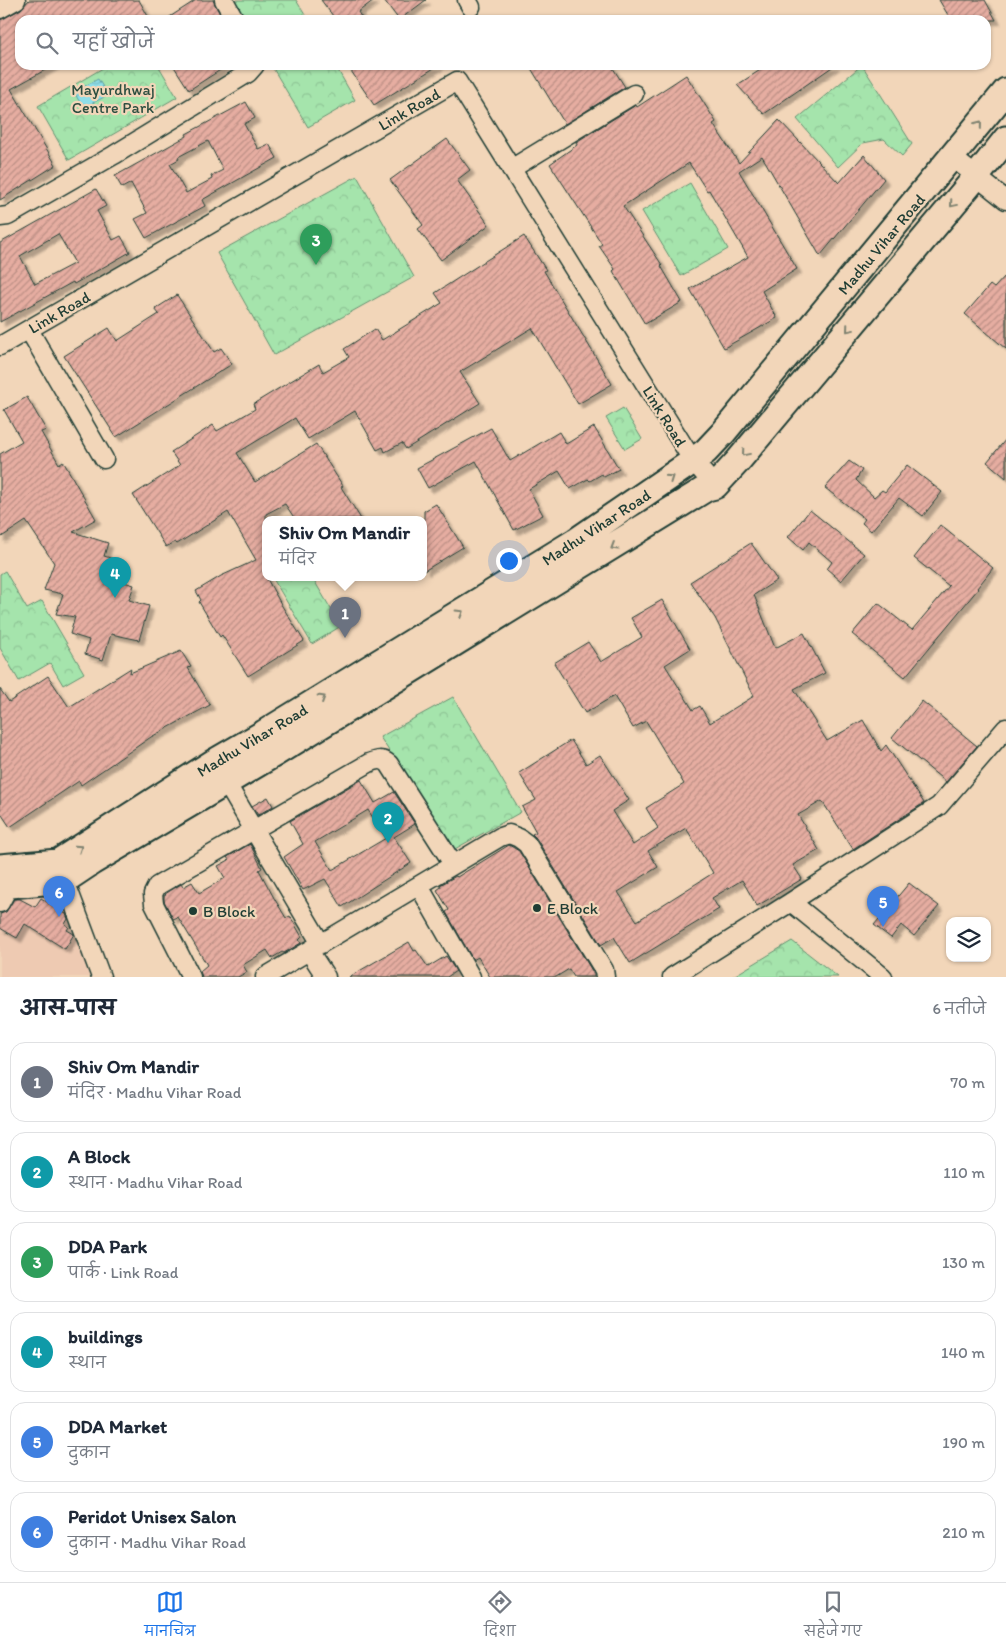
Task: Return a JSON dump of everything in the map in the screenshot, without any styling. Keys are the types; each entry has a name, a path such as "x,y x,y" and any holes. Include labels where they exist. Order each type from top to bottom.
{"street":[{"path":"0,9 16,0"},
{"path":"224,0 232,15"},
{"path":"0,217 8,216 114,155 251,70"},
{"name":"Link Road","path":"0,346 457,81 693,461 715,486"},
{"name":"Madhu Vihar Road","path":"499,603 576,541 706,451 723,433 1006,91"},
{"path":"512,168 634,94"},
{"name":"Madhu Vihar Road","path":"2,885 61,871 220,772 264,733 707,488 715,486 744,454 1006,139"},
{"path":"952,157 1006,200"},
{"path":"29,330 104,458"},
{"path":"672,977 939,806 1006,728"},
{"path":"191,977 154,904 153,894 157,886 369,763 385,760 389,764 453,864"},
{"path":"220,772 254,830 315,947 326,977"},
{"path":"265,977 453,864 500,837 509,834 527,844 604,970 605,977"},
{"path":"61,871 101,977"},
{"path":"419,886 471,977"},
{"path":"791,902 883,977"}],"shaded area":[{"path":"59,890 102,977 0,977 0,897"}],"green space":[{"path":"232,0 296,0 305,15 241,15"},
{"name":"Mayurdhwaj Centre Park","path":"99,70 161,70 177,97 69,160 38,106"},
{"path":"274,70 338,70 355,100 308,127"},
{"path":"856,70 865,70 912,144 902,156 884,139 863,143 838,167 797,119"},
{"path":"357,176 414,277 274,355 217,253"},
{"path":"690,183 728,249 681,276 642,211"},
{"path":"623,408 642,439 625,449 606,418"},
{"path":"5,571 27,609 42,601 84,673 63,685 50,663 19,681 0,648 0,574"},
{"path":"274,581 314,581 341,626 312,644"},
{"path":"453,697 521,812 453,850 380,737"},
{"path":"792,941 838,977 732,977"}],"water":[{"path":"98,79 108,95 83,108 74,92"}],"building":[{"path":"29,0 139,0 147,15 15,15 15,70 45,70 11,89 56,165 0,200 0,20 21,9"},
{"path":"196,0 213,0 220,15 173,15"},
{"path":"321,0 374,0 358,12 360,15 332,15"},
{"path":"384,0 426,0 406,15 395,15"},
{"path":"939,0 985,0 996,20 991,20 991,15 948,15"},
{"path":"176,70 220,70 189,90"},
{"path":"350,70 431,70 374,105"},
{"path":"532,70 614,70 625,87 565,124"},
{"path":"760,70 828,70 764,114 737,85"},
{"path":"686,75 716,122 713,124 739,163 779,120 839,183 864,155 884,179 820,256 762,156 739,171 797,269 762,291 777,318 724,348 690,289 748,257 709,190 707,191 689,163 623,206 662,265 682,302 645,324 613,271 615,269 599,246 602,244 550,164 577,145 576,142 636,105 637,107"},
{"path":"246,102 255,118 244,124 258,149 269,144 277,158 202,200 205,206 146,238 135,219 147,213 131,183 122,188 115,176 187,136 186,134","holes":["208,141 223,170 211,176 212,179 186,193 170,164 179,159 178,157"]},
{"path":"447,139 470,170 457,180 489,225 441,260 418,229 423,225 390,180"},
{"path":"96,189 106,206 97,211 113,240 121,236 130,252 74,284 73,282 0,322 0,243","holes":["58,234 75,263 35,284 20,256"]},
{"path":"524,236 546,270 544,271 612,384 578,404 532,328 460,372 480,403 406,449 402,443 385,452 383,447 377,450 355,411 308,439 295,418 237,453 255,482 316,444 343,486 341,487 359,516 293,516 285,504 266,514 266,516 262,516 262,581 268,581 304,641 248,676 222,635 220,637 199,602 201,600 196,591 221,576 256,560 228,512 177,544 175,542 166,547 133,495 180,465 171,452 213,425 217,431 255,409 253,404 319,364 323,372 349,357 344,349 375,329 382,340 442,303 435,293"},
{"path":"1006,275 1006,349 965,314 990,285 994,288"},
{"path":"177,295 214,352 221,348 232,364 116,437 64,356 109,328 117,341 159,314 155,309"},
{"path":"27,397 46,430 41,432 59,464 63,461 96,519 73,532 108,543 104,556 120,561 114,579 134,585 129,600 149,606 139,640 111,634 103,660 85,654 89,640 70,634 75,617 56,614 63,594 44,590 54,563 26,521 0,538 0,454 22,441 4,410"},
{"path":"594,427 619,469 604,477 602,474 590,481 588,479 570,489 559,471 529,489 543,515 514,530 476,461 428,488 417,468 491,428 510,461 559,432 566,444"},
{"path":"1006,439 1006,478 987,462"},
{"path":"849,461 862,470 856,480 874,497 882,490 885,492 907,465 942,492 923,516 899,498 871,531 862,523 865,519 825,488"},
{"path":"436,504 463,547 427,569 427,516 424,516 424,511"},
{"path":"810,510 864,554 841,581 827,569 832,562 809,542 803,550 788,537"},
{"path":"940,525 993,568 978,589 905,677 852,634 878,603 912,630 949,586 914,558"},
{"path":"751,543 777,580 754,595 775,648 804,633 825,673 794,689 827,741 863,720 881,751 886,745 924,803 853,849 822,801 798,815 819,850 793,865 802,879 757,906 742,880 712,898 719,909 630,963 614,937 601,945 532,834 536,832 522,807 536,800 519,773 571,740 586,764 600,755 629,800 612,811 633,845 658,828 646,808 684,784 646,721 633,728 614,696 585,713 554,663 588,642 601,662 642,637 631,618 662,600 690,649 665,665 693,710 700,706 710,723 754,696 715,618 690,582","holes":["686,828 713,873 637,921 618,892 658,867 648,851"]},
{"path":"181,651 191,667 188,668 210,705 151,737 81,785 79,781 10,827 0,812 0,689 9,702 48,676 69,707 131,668 130,673"},
{"path":"922,701 977,746 946,782 892,738"},
{"path":"361,780 375,803 394,792 415,824 394,837 411,863 342,907 325,879 303,890 284,857 303,844 290,821","holes":["368,810 386,838 332,870 315,842"]},
{"path":"268,797 273,806 258,815 252,806"},
{"name":"B Block","path":"250,844 262,868 259,870 286,918 290,916 302,937 299,940 301,943 272,958 267,950 243,965 247,972 238,977 202,977 200,971 207,965 178,917 173,919 164,901 164,896 181,884 183,887 192,882 199,893 225,878 218,866 229,860 227,857"},
{"name":"E Block","path":"509,845 519,851 594,974 594,977 574,977 569,969 556,977 490,977 478,957 473,960 446,912 449,910 437,890 441,887 440,885 457,877"},
{"path":"909,883 939,906 914,936 901,925 891,938 874,925"},
{"path":"41,898 66,914 68,919 65,924 69,927 67,930 74,934 65,949 25,924 17,938 0,928 0,914 6,912 14,899 20,899 35,907"},
{"path":"409,942 428,967 446,956 456,971 447,977 349,977"}],"place":[{"name":"DDA Park","path":"316,265"},
{"name":"buildings","path":"115,598"},
{"name":"Shiv Om Mandir","path":"345,638"},
{"name":"A Block","path":"388,843"},
{"name":"E Block","path":"537,908"},
{"name":"B Block","path":"193,911"},
{"name":"Peridot Unisex Salon","path":"59,917"},
{"name":"DDA Market","path":"883,927"}]}
